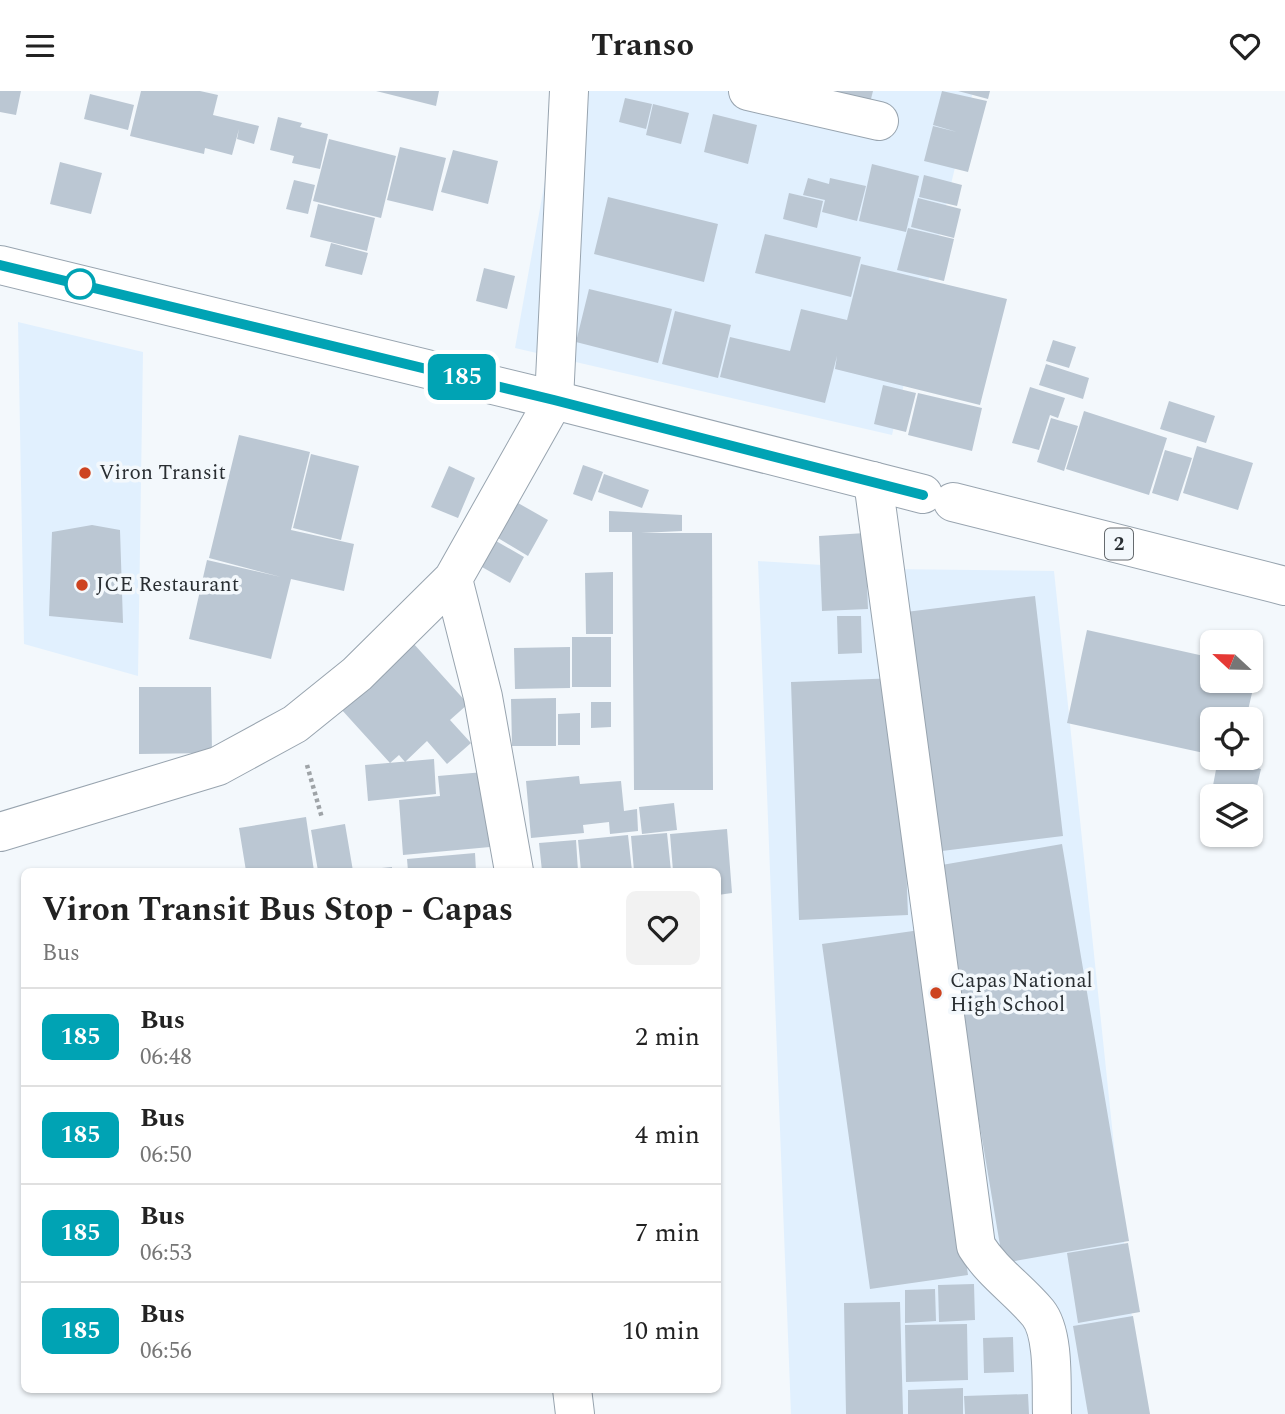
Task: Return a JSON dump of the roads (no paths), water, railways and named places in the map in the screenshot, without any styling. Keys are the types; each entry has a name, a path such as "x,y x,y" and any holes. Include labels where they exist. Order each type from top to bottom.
{"main road":[{"path":"0,832 218,766 295,724 357,674 453,579 554,400 569,91"},
{"path":"748,91 879,121"},
{"name":"2","path":"0,265 554,400 1285,586"},
{"path":"873,481 976,1246 988,1266 1040,1315 1050,1347 1052,1414"},
{"path":"453,579 483,697 513,868"},
{"path":"572,1393 575,1414"}],"place":[{"name":"Viron Transit","path":"85,473"},
{"name":"JCE Restaurant","path":"82,585"},
{"name":"Capas National High School","path":"936,993"}]}
